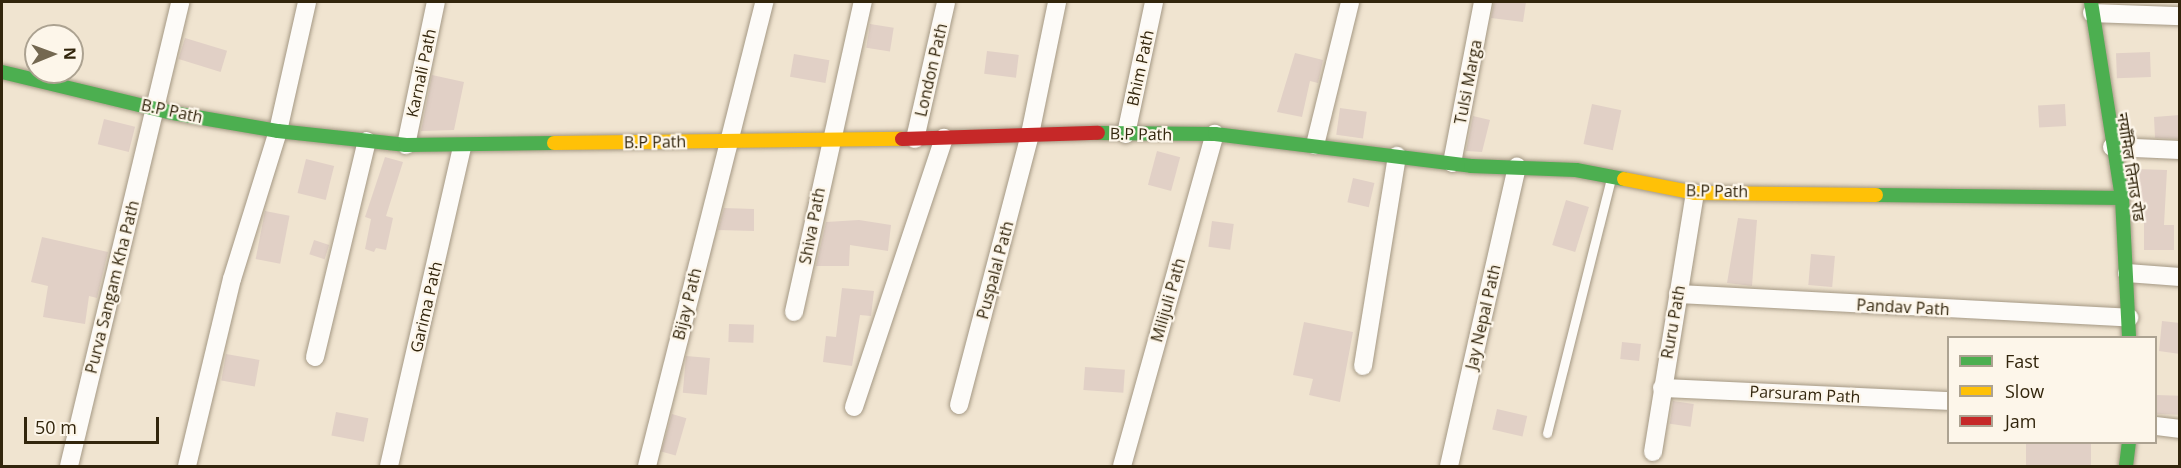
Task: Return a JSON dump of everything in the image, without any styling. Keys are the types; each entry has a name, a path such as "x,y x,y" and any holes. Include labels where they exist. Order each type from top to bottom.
{"street":[{"name":"Purva Sangam Kha Path","path":"69,466 180,2"},
{"path":"187,466 232,279 278,131 307,2"},
{"name":"Karnali Path","path":"406,145 436,2"},
{"name":"Bijay Path","path":"647,466 731,142 764,2"},
{"name":"Shiva Path","path":"794,312 829,140 863,2"},
{"name":"London Path","path":"915,139 946,2"},
{"name":"Puspalal Path","path":"959,405 1030,134 1057,2"},
{"name":"Bhim Path","path":"1126,134 1154,2"},
{"path":"1315,145 1350,2"},
{"name":"Tulsi Marga","path":"1452,163 1483,2"},
{"path":"2092,7 2180,16"},
{"name":"नयाँमिल तिनाउ रोड","path":"2092,7 2112,147 2122,198 2129,336"},
{"name":"B.P Path","path":"2,72 155,108 278,131 406,145 462,147 915,139 1030,134 1215,134 1452,163 1576,170 1695,193 2122,198"},
{"name":"Milijuli Path","path":"1122,466 1215,134"},
{"path":"854,407 944,138"},
{"path":"315,357 367,141"},
{"name":"Garima Path","path":"389,466 462,147"},
{"path":"2112,147 2180,150"},
{"path":"1363,366 1397,156"},
{"name":"Jay Nepal Path","path":"1449,466 1516,167"},
{"name":"Ruru Path","path":"1653,452 1695,193"},
{"path":"2127,273 2180,277"},
{"name":"Pandav Path","path":"1678,294 2129,318"},
{"name":"Parsuram Path","path":"1662,387 1947,401"},
{"path":"2157,426 2180,429"},
{"path":"2126,466 2129,444"}],"lane":[{"path":"1547,433 1611,177"}],"building":[{"path":"1494,2 1526,2 1523,22 1491,18"},
{"path":"870,24 894,28 890,51 866,48"},
{"path":"185,38 227,51 221,72 179,59"},
{"path":"987,51 1019,55 1016,78 984,74"},
{"path":"2150,52 2151,77 2117,78 2116,53"},
{"path":"1295,53 1323,60 1318,83 1310,81 1302,117 1277,112"},
{"path":"794,54 829,60 825,83 790,77"},
{"path":"432,75 464,82 454,130 421,131"},
{"path":"1592,104 1621,110 1613,150 1583,144"},
{"path":"2065,104 2066,126 2039,127 2038,105"},
{"path":"1340,108 1367,112 1363,138 1336,135"},
{"path":"2180,115 2180,139 2155,138 2154,117"},
{"path":"1473,116 1490,120 1482,152 1466,151"},
{"path":"104,119 135,127 129,152 98,144"},
{"path":"1157,151 1180,157 1171,191 1148,185"},
{"path":"385,157 403,162 386,216 393,218 386,250 376,248 374,252 365,249 371,219 365,217"},
{"path":"306,159 334,166 326,200 298,193"},
{"path":"2136,169 2167,170 2164,225 2174,225 2174,250 2144,250 2144,201 2136,201"},
{"path":"1353,178 1374,183 1369,207 1347,202"},
{"path":"1566,200 1589,207 1575,252 1552,245"},
{"path":"724,208 754,209 754,231 718,230"},
{"path":"265,211 290,216 280,264 256,259"},
{"path":"1738,218 1757,220 1752,286 1727,283"},
{"path":"859,220 891,225 888,251 850,245 849,266 816,266 826,222"},
{"path":"1212,221 1234,224 1230,250 1208,247"},
{"path":"42,237 108,252 97,298 89,296 85,324 43,317 48,286 31,282"},
{"path":"314,240 329,245 325,259 309,254"},
{"path":"1811,254 1835,256 1832,287 1808,285"},
{"path":"842,288 874,291 871,316 860,315 852,366 823,362 826,336 836,337"},
{"path":"2162,321 2180,323 2180,354 2159,351"},
{"path":"1304,322 1353,332 1340,402 1309,395 1313,379 1293,375"},
{"path":"729,324 754,325 753,343 728,342"},
{"path":"1622,342 1641,344 1639,361 1620,359"},
{"path":"226,354 259,360 255,386 221,381"},
{"path":"686,356 710,358 707,395 683,393"},
{"path":"1085,367 1125,370 1123,393 1083,390"},
{"path":"2157,395 2180,396 2179,415 2157,414"},
{"path":"1673,401 1694,404 1691,427 1670,424"},
{"path":"1497,409 1527,416 1522,436 1492,429"},
{"path":"336,412 368,418 364,442 331,436"},
{"path":"672,414 686,418 676,456 661,451"},
{"path":"2026,444 2091,444 2091,466 2026,466"}],"traffic: fast":[{"path":"2091,2 2122,198 2129,336"},
{"path":"2,72 173,113 278,131 406,145 554,143"},
{"path":"1098,133 1215,134 1471,166 1576,170 1624,179"},
{"path":"1876,195 2122,198"},
{"path":"2126,466 2129,444"}],"traffic: slow":[{"path":"554,143 902,139"},
{"path":"1624,179 1695,193 1876,195"}],"traffic: jam":[{"path":"902,139 1098,133"}]}
